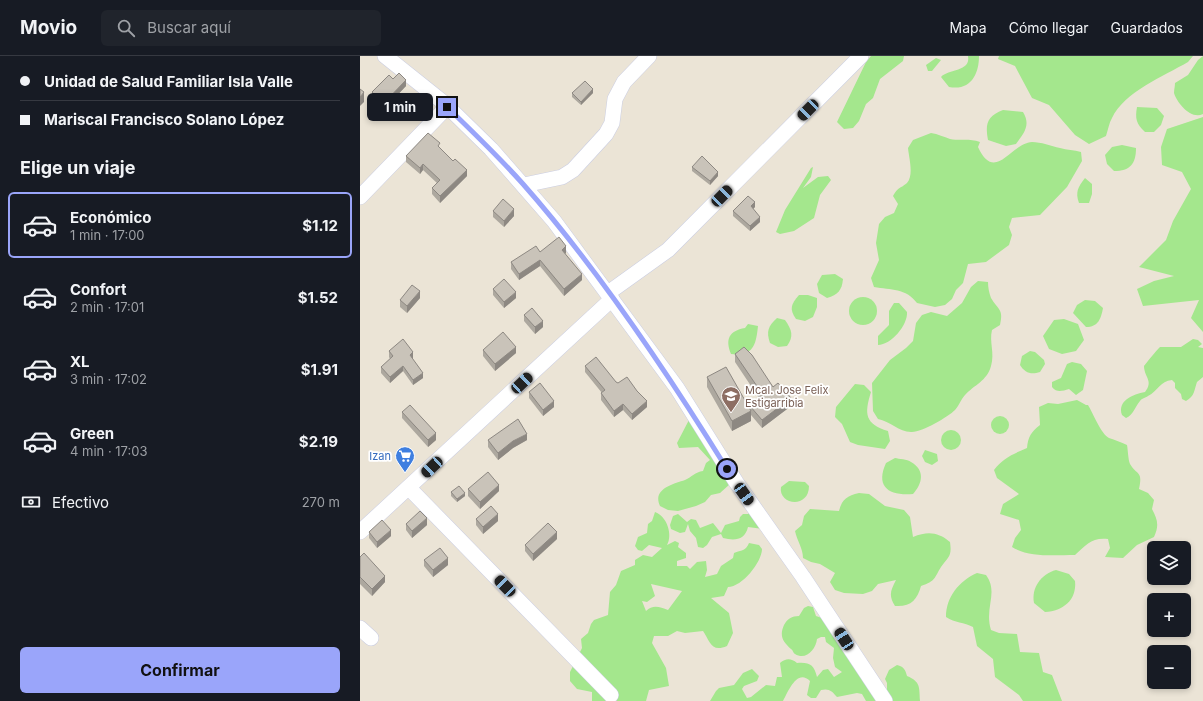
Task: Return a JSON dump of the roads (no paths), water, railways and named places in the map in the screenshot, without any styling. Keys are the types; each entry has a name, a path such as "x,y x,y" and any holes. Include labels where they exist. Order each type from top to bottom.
{"street":[{"path":"385,56 447,107 491,149 524,185 610,296 677,388 736,482 803,577 885,701"},
{"path":"524,185 562,178 574,170 606,134 612,123 615,99 624,82 649,56"},
{"path":"360,532 409,488 610,296 668,250 861,56"},
{"path":"360,197 447,107"},
{"path":"409,488 611,695"},
{"path":"360,628 370,638"}],"place":[{"name":"Mcal. Jose Felix Estigarribia","path":"731,413"},
{"name":"Izan","path":"405,473"}]}
